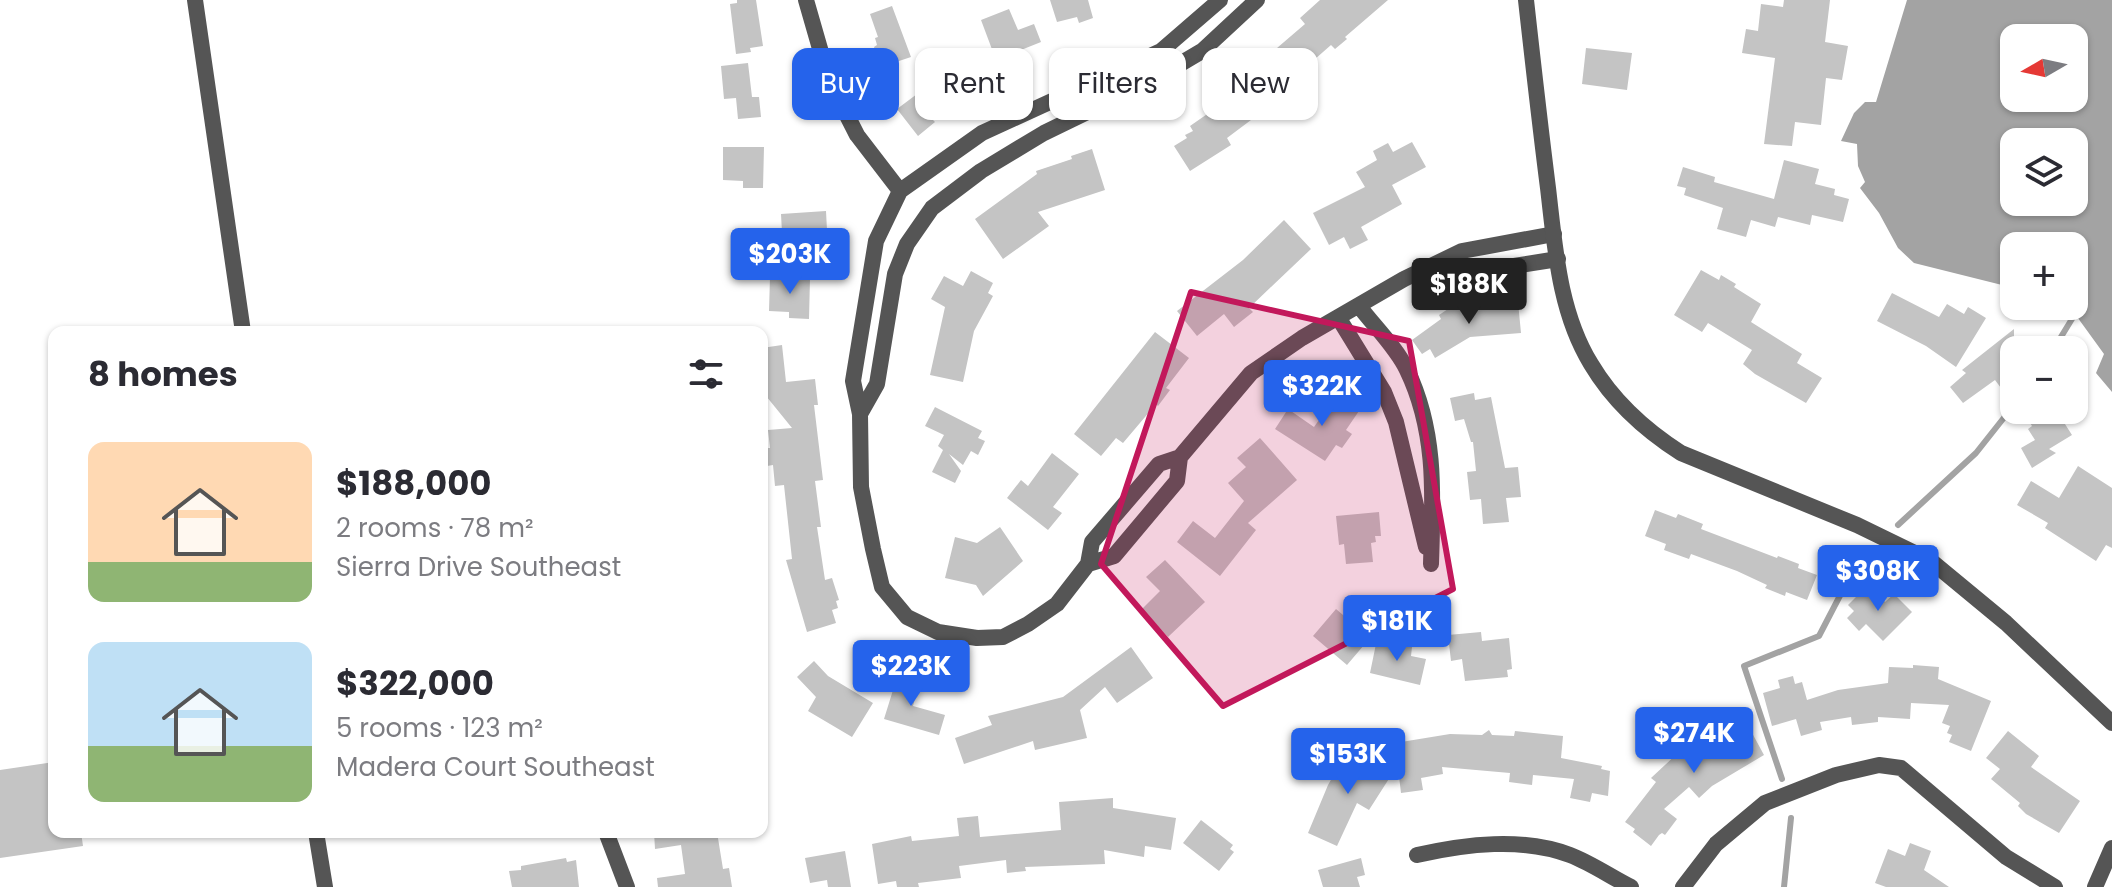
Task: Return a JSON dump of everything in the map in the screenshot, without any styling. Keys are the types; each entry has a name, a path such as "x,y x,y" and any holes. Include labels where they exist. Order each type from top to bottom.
{"street":[{"path":"195,0 242,326"},
{"path":"806,0 829,80 857,135 900,191"},
{"path":"1220,0 1161,51 982,133 900,191 876,241 853,381 860,414 861,487 873,549 882,587 907,617 938,632 977,638 1003,637 1057,604 1088,564 1092,542 1159,464 1180,457 1251,373 1338,317 1404,279 1462,251 1554,234"},
{"path":"860,414 877,384 895,274 907,244 932,208 981,171 1044,133 1153,80 1202,51 1257,0"},
{"path":"1526,0 1554,234 1566,305 1590,363 1609,390 1656,437 1704,464 1857,525 1931,561 2006,623 2112,723"},
{"path":"1427,269 1469,273 1558,259"},
{"path":"1338,317 1384,392 1396,422 1431,564 1432,451 1422,407 1406,367 1359,306"},
{"path":"1088,564 1114,556 1177,481 1180,457"},
{"path":"1683,887 1716,844 1765,803 1825,778 1879,765 1901,768 2006,857 2055,887"},
{"path":"317,838 325,887"},
{"path":"608,838 627,887"},
{"path":"1417,855 1486,844 1549,849 1573,856 1631,887"},
{"path":"2095,887 2112,848"}],"highlighted area":[{"path":"1191,292 1409,341 1453,589 1223,706 1101,564"}],"shaded area":[{"path":"1907,0 2112,0 2112,392 2096,373 2104,354 2079,320 2088,320 2088,232 2000,232 2000,284 1914,263 1898,248 1879,213 1860,188 1865,182 1858,166 1857,144 1841,141 1854,113 1865,102 1876,102"}],"building":[{"path":"737,0 756,0 763,46 736,54 730,4 737,3"},
{"path":"1050,0 1088,0 1093,18 1079,23 1077,17 1057,22"},
{"path":"1320,0 1388,0 1335,49 1331,45 1318,56 1318,48 1277,48 1305,24 1300,18"},
{"path":"1784,0 1830,0 1825,42 1848,46 1842,80 1826,78 1821,125 1795,122 1792,146 1764,144 1775,58 1742,53 1746,29 1758,31 1761,4 1783,7"},
{"path":"892,6 911,57 899,61 899,48 874,48 877,45 875,38 878,37 870,14"},
{"path":"1009,9 1018,30 1034,24 1041,42 1026,48 992,48 981,20"},
{"path":"1586,48 1632,53 1627,90 1582,84"},
{"path":"748,63 752,97 759,97 761,117 738,119 736,98 724,99 721,66"},
{"path":"915,96 915,120 935,122 918,136 899,108"},
{"path":"1202,118 1251,120 1227,138 1231,145 1190,171 1174,146 1193,131 1190,126"},
{"path":"1412,142 1426,167 1392,185 1402,204 1361,227 1368,240 1350,249 1344,237 1329,245 1313,213 1365,187 1356,172 1377,160 1373,151 1388,143 1393,152"},
{"path":"723,147 764,147 763,188 743,188 743,181 723,180"},
{"path":"1092,149 1105,190 1038,212 1049,226 1003,259 975,219 1037,174 1036,171"},
{"path":"1784,160 1819,169 1815,184 1835,189 1834,195 1849,199 1843,222 1812,215 1810,225 1778,217 1775,227 1751,220 1746,237 1717,229 1723,208 1684,195 1686,188 1677,186 1683,167 1715,177 1714,182 1774,199"},
{"path":"826,211 828,249 783,251 781,214"},
{"path":"1284,220 1311,249 1249,308 1253,312 1234,327 1224,314 1197,336 1177,311 1243,260"},
{"path":"1701,270 1719,280 1721,275 1761,304 1751,322 1802,354 1797,363 1822,378 1806,403 1743,364 1752,350 1708,323 1702,332 1674,315"},
{"path":"971,271 993,283 988,293 993,296 974,331 963,382 930,375 945,307 931,299 944,276 963,286"},
{"path":"770,277 810,278 809,319 789,318 789,312 769,311"},
{"path":"1892,293 1939,317 1947,304 1964,314 1968,307 1986,318 1956,367 1926,346 1877,321"},
{"path":"1518,302 1521,333 1470,337 1435,358 1430,349 1422,354 1412,340 1441,319 1439,315 1451,307"},
{"path":"1155,332 1189,358 1166,388 1170,390 1158,406 1156,404 1123,443 1116,438 1101,456 1074,434"},
{"path":"2000,340 2000,387 1995,380 1963,403 1950,387 1966,373 1962,370"},
{"path":"782,345 786,382 815,379 818,405 814,405 823,480 815,481 821,527 817,527 825,580 832,578 839,600 836,601 838,608 832,610 836,623 807,632 786,560 792,559 784,485 775,486 773,465 768,466 768,430 792,428 768,398 768,347"},
{"path":"1339,392 1361,408 1346,430 1352,434 1342,448 1336,445 1325,461 1275,429 1288,409 1314,427"},
{"path":"1474,393 1475,400 1491,397 1505,468 1518,467 1521,497 1506,498 1509,522 1483,524 1481,499 1470,500 1467,472 1476,471 1473,442 1464,419 1455,421 1450,398"},
{"path":"935,407 982,431 978,438 985,441 978,455 971,451 963,465 949,454 961,471 955,483 932,472 943,450 938,446 944,435 925,426"},
{"path":"2065,424 2072,435 2049,449 2056,453 2032,468 2021,448 2035,440 2028,429 2032,426"},
{"path":"1260,438 1297,480 1248,523 1256,530 1220,576 1177,542 1193,521 1215,538 1244,501 1228,483 1246,467 1237,458"},
{"path":"1052,453 1079,474 1053,507 1062,513 1048,530 1007,498 1021,480 1028,486"},
{"path":"2078,466 2112,488 2112,548 2106,545 2096,561 2045,528 2048,523 2017,505 2031,481 2059,498"},
{"path":"1655,510 1676,518 1678,514 1703,524 1701,529 1799,564 1798,568 1817,575 1807,600 1786,592 1785,596 1737,571 1691,554 1689,559 1664,550 1666,544 1645,536"},
{"path":"1379,512 1381,536 1375,536 1376,542 1371,543 1373,562 1346,564 1344,544 1339,545 1336,516"},
{"path":"1000,527 1023,561 983,596 976,585 945,578 955,537 977,543"},
{"path":"1165,560 1205,602 1168,637 1142,609 1160,591 1146,577"},
{"path":"1868,585 1885,602 1894,594 1912,612 1883,641 1866,624 1859,631 1847,618 1854,611 1848,605"},
{"path":"1336,609 1370,638 1347,665 1313,636"},
{"path":"1481,632 1482,641 1509,638 1512,669 1507,670 1508,677 1465,681 1462,659 1451,661 1448,635"},
{"path":"1377,639 1412,647 1411,656 1426,659 1420,685 1370,673"},
{"path":"1131,647 1153,678 1117,703 1105,687 1080,710 1087,738 1035,750 1033,741 964,764 955,738 992,725 988,716 1063,697"},
{"path":"814,661 828,676 873,703 852,737 808,711 816,697 797,677"},
{"path":"1913,665 1939,667 1938,679 1991,701 1971,751 1949,742 1952,735 1947,733 1950,726 1942,723 1949,705 1911,703 1910,719 1878,717 1878,722 1852,725 1851,717 1820,722 1822,730 1801,736 1796,719 1772,726 1763,693 1780,688 1778,680 1793,676 1795,684 1802,682 1807,700 1838,690 1888,683 1889,667 1913,668"},
{"path":"898,674 920,680 913,706 945,715 939,735 884,719"},
{"path":"1745,720 1764,755 1712,786 1699,798 1689,787 1664,809 1677,819 1665,835 1659,835 1651,846 1633,832 1635,829 1625,822 1656,782 1651,778 1694,738 1720,722 1726,732"},
{"path":"1489,730 1492,735 1514,736 1515,731 1563,736 1561,758 1602,766 1601,769 1610,771 1608,796 1592,793 1590,802 1570,798 1574,779 1533,775 1532,785 1509,782 1510,773 1442,767 1443,774 1421,778 1423,790 1401,793 1395,743 1450,734 1482,735"},
{"path":"2008,731 2039,756 2031,767 2080,801 2059,833 2026,814 2018,806 2020,803 1991,779 2000,769 1986,758"},
{"path":"1353,752 1392,774 1369,810 1357,803 1337,846 1308,833 1328,785 1345,756 1349,758"},
{"path":"48,763 48,838 82,838 83,846 0,858 0,770"},
{"path":"1113,798 1113,808 1176,818 1171,850 1145,846 1144,857 1104,850 1105,864 1025,867 1026,871 1007,873 1006,860 959,866 961,878 918,883 919,887 897,887 896,881 878,884 872,844 911,836 912,841 959,836 957,818 978,816 980,837 1061,830 1059,802"},
{"path":"1201,820 1233,845 1230,849 1234,852 1219,871 1183,843"},
{"path":"654,838 718,838 723,869 729,868 732,887 658,887 657,878 685,874 681,845 655,849"},
{"path":"1910,843 1931,851 1924,870 1949,887 1886,887 1875,883 1888,849 1905,856"},
{"path":"845,851 851,887 828,887 827,880 810,883 805,858"},
{"path":"566,858 567,862 576,860 579,887 512,887 509,871"},
{"path":"1361,858 1365,875 1357,877 1360,887 1323,887 1318,870"}],"waterway":[{"path":"2062,336 2071,320"},
{"path":"1898,525 1976,453 2000,423"},
{"path":"1782,779 1744,666 1819,636 1846,584 1878,553"},
{"path":"1784,887 1791,818"}]}
